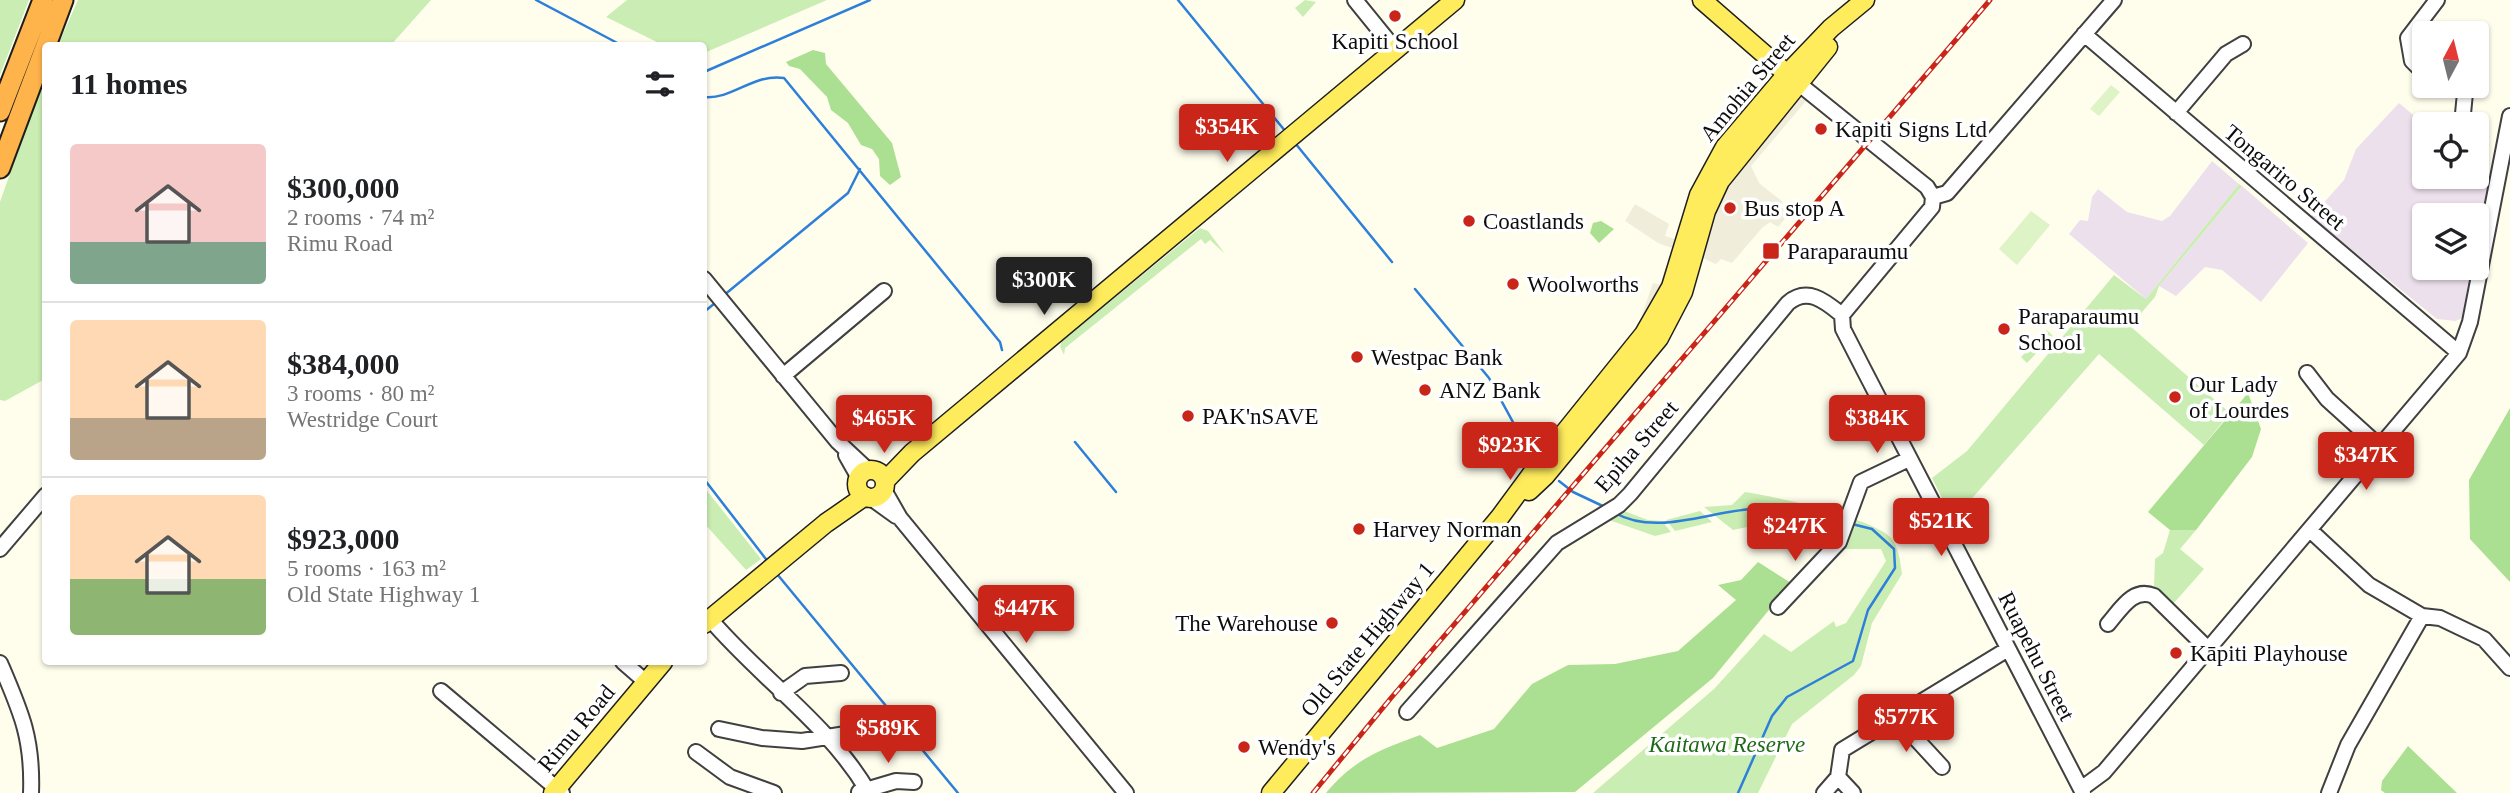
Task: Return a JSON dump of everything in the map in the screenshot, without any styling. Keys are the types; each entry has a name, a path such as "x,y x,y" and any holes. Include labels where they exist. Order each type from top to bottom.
{"highway":[{"path":"0,111 43,0"},
{"path":"47,42 63,0"},
{"path":"0,168 42,56"}],"main road":[{"path":"707,621 1455,0"},
{"path":"1702,0 1792,78"},
{"name":"Amohia Street","path":"1615,371 1644,334 1671,287 1706,177 1733,137 1866,0"},
{"name":"Amohia Street","path":"1672,316 1685,288 1716,187 1792,78"},
{"name":"Old State Highway 1","path":"1271,793 1500,517 1645,358 1672,316"},
{"name":"Old State Highway 1","path":"1543,468 1615,371"},
{"name":"Rimu Road","path":"557,791 660,665"}],"street":[{"path":"1355,0 1394,48"},
{"path":"1933,197 1947,193 1962,177 2114,0"},
{"path":"2421,21 2437,0"},
{"path":"2412,33 2408,38 2412,61"},
{"name":"Tongariro Street","path":"2084,34 2459,353"},
{"path":"2176,114 2226,54 2243,44"},
{"path":"1792,78 1927,187 1933,197 1932,207 1842,315"},
{"path":"2082,791 2104,772 2311,531 2459,353 2470,322 2510,116"},
{"path":"707,283 1126,793"},
{"path":"783,376 884,291"},
{"name":"Epiha Street","path":"1407,712 1557,543 1619,505 1794,298 1812,295 1842,315"},
{"name":"Ruapehu Street","path":"1842,315 1843,329 2082,791"},
{"path":"2307,373 2319,391 2381,447"},
{"path":"1778,607 1841,537 1861,482 1909,459"},
{"path":"0,550 42,500"},
{"path":"2311,531 2369,584 2422,616 2440,618 2484,639 2510,668"},
{"path":"2108,624 2133,595 2147,593 2154,596 2209,650"},
{"path":"2329,793 2348,745 2422,616"},
{"path":"707,621 841,750 864,792 895,781 914,782"},
{"path":"1824,793 1838,777 1842,750 2008,649"},
{"path":"0,663 27,727 31,793"},
{"path":"626,665 646,682"},
{"path":"781,694 805,676 841,674"},
{"path":"441,691 557,791"},
{"path":"1895,716 1942,767"},
{"path":"719,729 762,738 802,741 877,729"},
{"path":"696,752 730,777 774,793"},
{"path":"1838,777 1853,793"}],"shaded area":[{"path":"1799,97 1806,101 1751,166 1759,183 1783,202 1778,206 1792,211 1778,227 1770,222 1762,228 1732,263 1721,259 1716,264 1700,257 1664,287 1641,317 1653,283 1660,285 1672,248 1658,243 1625,221 1635,204 1669,224 1665,236 1703,248 1727,179 1792,108 1790,103"},
{"path":"2399,103 2412,114 2412,189 2488,189 2486,203 2412,203 2412,280 2473,280 2466,317 2455,321 2437,319 2311,217 2344,180 2356,149"},
{"path":"2212,161 2239,184 2146,299 2069,234 2080,220 2088,221 2092,197 2098,189 2127,212 2162,221 2170,216"},
{"path":"2242,186 2308,243 2261,302 2222,270 2205,267 2176,296 2159,286"}],"green space":[{"path":"0,0 29,0 0,75"},
{"path":"78,0 431,0 394,42 59,42"},
{"path":"627,0 827,0 707,52 707,42 657,42 606,17"},
{"path":"1305,0 1316,2 1303,17 1295,8"},
{"path":"813,50 825,53 826,64 892,143 901,177 890,185 880,176 879,159 872,149 861,145 848,123 831,110 827,97 800,69 789,66 786,62"},
{"path":"42,82 42,381 5,401 0,400 0,202"},
{"path":"2111,85 2120,92 2099,116 2090,109"},
{"path":"2239,184 2242,186 2159,286 2155,297 2130,326 2230,413 2204,445 2099,354 1953,520 1932,478 1967,451 2114,275 2146,299"},
{"path":"2031,211 2050,225 2017,265 1999,249"},
{"path":"1601,221 1614,229 1599,243 1590,233 1593,223"},
{"path":"1200,228 1208,231 1225,254 1210,240 1205,244 1201,239 1065,348 1064,355 1060,346 1062,341"},
{"path":"2047,330 2053,336 2027,363 2021,357"},
{"path":"2248,393 2261,429 2252,457 2196,530 2170,530 2148,512"},
{"path":"2510,408 2510,582 2470,539 2469,480"},
{"path":"707,491 761,559 746,570 707,526"},
{"name":"Kaitawa Reserve","path":"1745,492 1845,516 1881,530 1894,542 1902,574 1872,623 1861,666 1854,675 1792,724 1758,793 1593,793 1714,689 1764,634 1791,652 1834,621 1836,627 1846,623 1886,561 1881,549 1845,549 1826,537 1786,523 1766,523 1733,530 1704,507 1732,505"},
{"path":"1624,511 1648,520 1662,521 1671,532 1655,536 1609,520"},
{"path":"1700,511 1712,522 1675,531 1666,520"},
{"path":"2170,530 2196,530 2180,549 2204,569 2173,604 2154,587 2155,559 2163,553"},
{"path":"1758,562 1791,583 1713,678 1575,792 1326,793 1336,781 1368,757 1406,740 1420,735 1437,748 1494,729 1532,684 1568,665 1615,664 1678,651 1736,600 1718,585 1741,580"},
{"path":"2408,746 2457,793 2385,793 2381,790 2382,781"}],"waterway":[{"path":"536,0 615,42"},
{"path":"707,71 870,0"},
{"path":"1178,0 1286,132"},
{"path":"707,97 724,95 763,79 784,78 1000,342 1002,350"},
{"path":"1295,143 1392,262"},
{"path":"723,296 848,193 860,169"},
{"path":"1415,289 1489,378 1533,459"},
{"path":"707,310 715,303"},
{"path":"1075,442 1116,492"},
{"path":"1559,481 1573,492 1607,508"},
{"path":"707,483 769,563"},
{"path":"1615,513 1631,520 1665,523 1735,511 1774,509 1842,522"},
{"path":"1738,793 1772,716 1787,697 1853,661 1868,610 1895,568 1894,549 1872,529 1852,524"},
{"path":"777,574 958,793"}],"railway":[{"path":"1313,793 1391,698 1990,0"}],"place":[{"name":"Kapiti School","path":"1395,16"},
{"name":"Kapiti Signs Ltd","path":"1821,129"},
{"name":"Bus stop A","path":"1730,208"},
{"name":"Coastlands","path":"1469,221"},
{"name":"Paraparaumu","path":"1771,251"},
{"name":"Woolworths","path":"1513,284"},
{"name":"Paraparaumu School","path":"2004,329"},
{"name":"Westpac Bank","path":"1357,357"},
{"name":"ANZ Bank","path":"1425,390"},
{"name":"Our Lady of Lourdes","path":"2175,397"},
{"name":"PAK'nSAVE","path":"1188,416"},
{"name":"Harvey Norman","path":"1359,529"},
{"name":"The Warehouse","path":"1332,623"},
{"name":"Kāpiti Playhouse","path":"2176,653"},
{"name":"Wendy's","path":"1244,747"}]}
